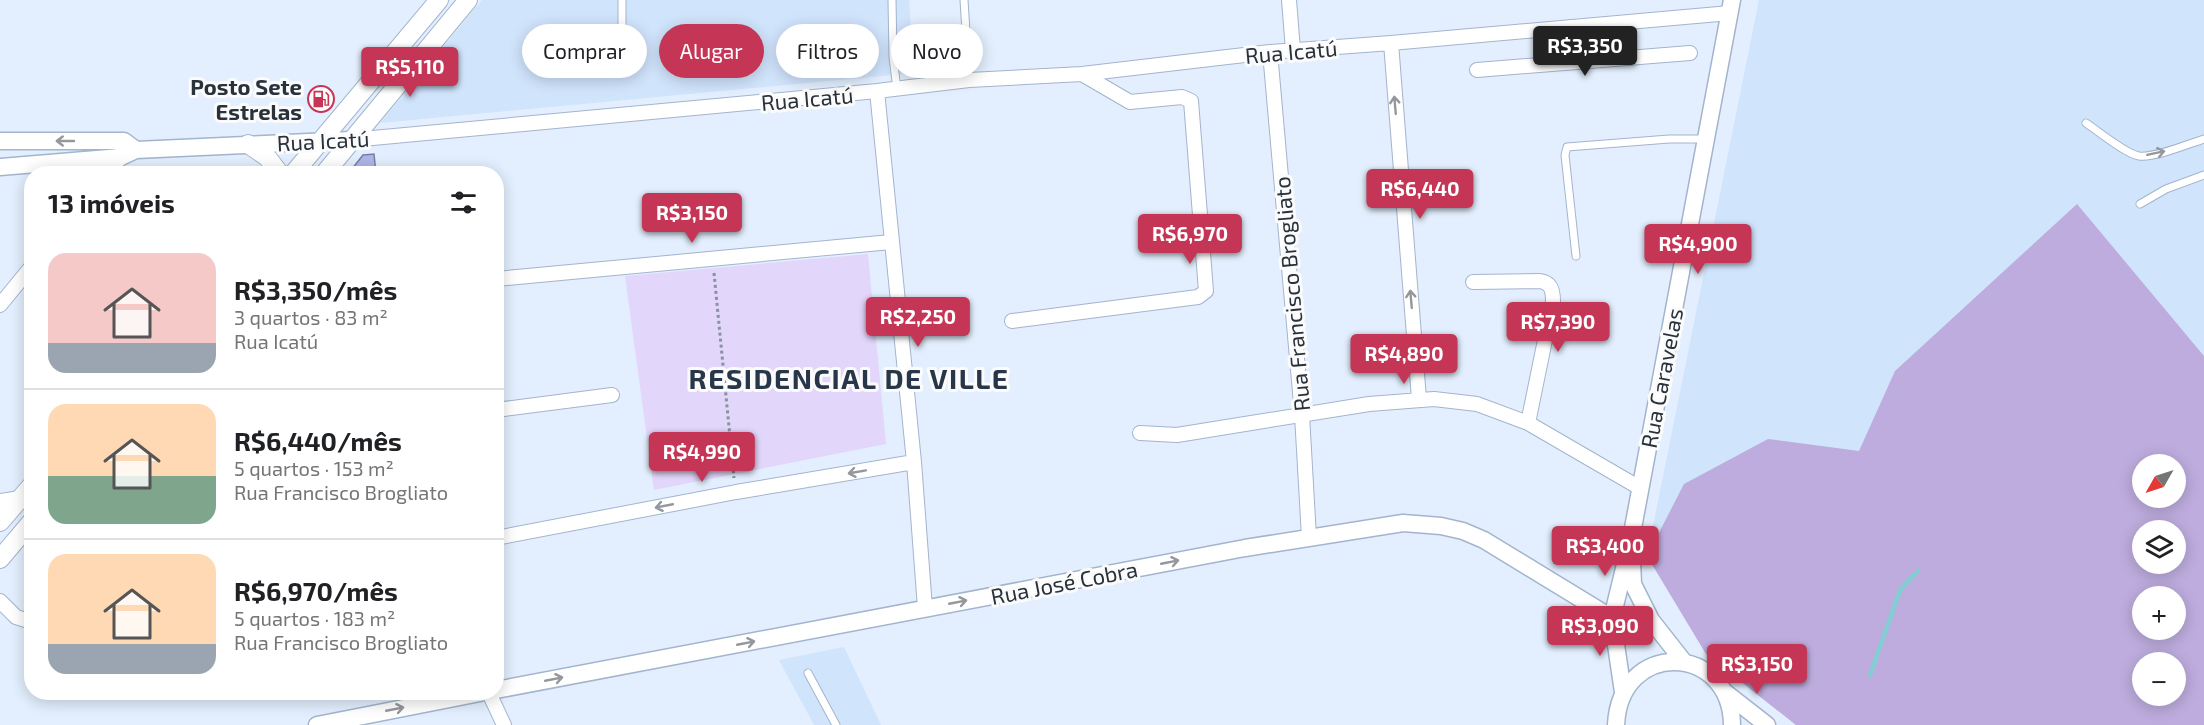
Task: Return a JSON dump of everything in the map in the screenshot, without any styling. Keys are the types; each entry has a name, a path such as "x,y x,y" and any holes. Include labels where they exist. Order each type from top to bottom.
{"main road":[{"path":"299,166 439,0"},
{"path":"330,166 468,0"},
{"path":"248,144 267,157 274,166"},
{"path":"0,522 24,493"},
{"path":"0,559 24,531"}],"street":[{"path":"1289,0 1293,50"},
{"name":"Rua Icatú","path":"0,167 60,162 127,149 351,140 877,91 969,80 1082,74 1270,52 1390,44 1569,27 1731,7"},
{"name":"Rua Caravelas","path":"1630,544 1731,7"},
{"path":"1566,63 1569,27"},
{"path":"1390,44 1419,399"},
{"name":"Rua Francisco Brogliato","path":"1270,52 1302,415 1309,537"},
{"path":"1477,70 1690,53"},
{"path":"1012,321 1198,297 1206,291 1191,101 1182,97 1130,102 1082,74"},
{"path":"877,91 914,462 925,609"},
{"path":"0,141 127,149"},
{"path":"113,166 127,149"},
{"path":"60,162 66,166"},
{"path":"504,278 891,242"},
{"path":"0,305 24,276"},
{"path":"1473,282 1539,281 1550,286 1553,293 1528,423"},
{"path":"504,409 612,394"},
{"path":"1140,433 1177,435 1370,404 1434,399 1478,405 1528,423 1640,488"},
{"path":"504,536 736,492 914,462"},
{"path":"0,501 24,492"},
{"name":"Rua José Cobra","path":"504,688 1309,537 1403,523 1441,526 1463,531 1484,540 1612,618"},
{"path":"0,570 24,532"},
{"path":"1623,692 1612,618 1630,544"},
{"path":"1630,544 1634,584 1651,620 1684,662"},
{"path":"0,601 16,617 24,620"},
{"path":"1616,725 1616,709 1623,692 1634,677 1649,667 1666,662 1684,662 1701,668 1715,679 1726,693 1767,725"},
{"path":"1726,693 1732,711 1732,725"},
{"path":"317,725 366,720 450,700"},
{"path":"492,700 504,725"}],"lane":[{"path":"622,0 622,24"},
{"path":"892,0 893,57 897,89"},
{"path":"964,0 969,80"},
{"path":"2086,123 2121,147 2139,156 2155,154 2204,139"},
{"path":"1576,256 1565,155 1567,147 1669,139 1706,139"},
{"path":"2140,204 2166,189 2204,175"},
{"path":"808,673 836,725"}],"path":[{"path":"712,258 736,492"}],"shaded area":[{"path":"482,0 909,0 911,24 891,24 891,75 879,76 879,24 776,24 776,78 861,78 380,123"},
{"path":"1759,0 2204,0 2204,725 1796,725 1706,654 1647,556"},
{"path":"2077,204 2204,356 2204,725 1796,725 1706,654 1647,556 1684,484 1768,439 1859,451 1895,371"},
{"path":"868,254 886,444 654,490 625,276"},
{"path":"844,647 881,725 814,725 779,660"}],"building":[{"path":"374,154 375,166 354,166 363,155"}],"waterway":[{"path":"1870,675 1900,590 1918,571"}],"place":[{"name":"Posto Sete Estrelas","path":"321,99"}],"district":[{"name":"RESIDENCIAL DE VILLE","path":"849,378"}]}
